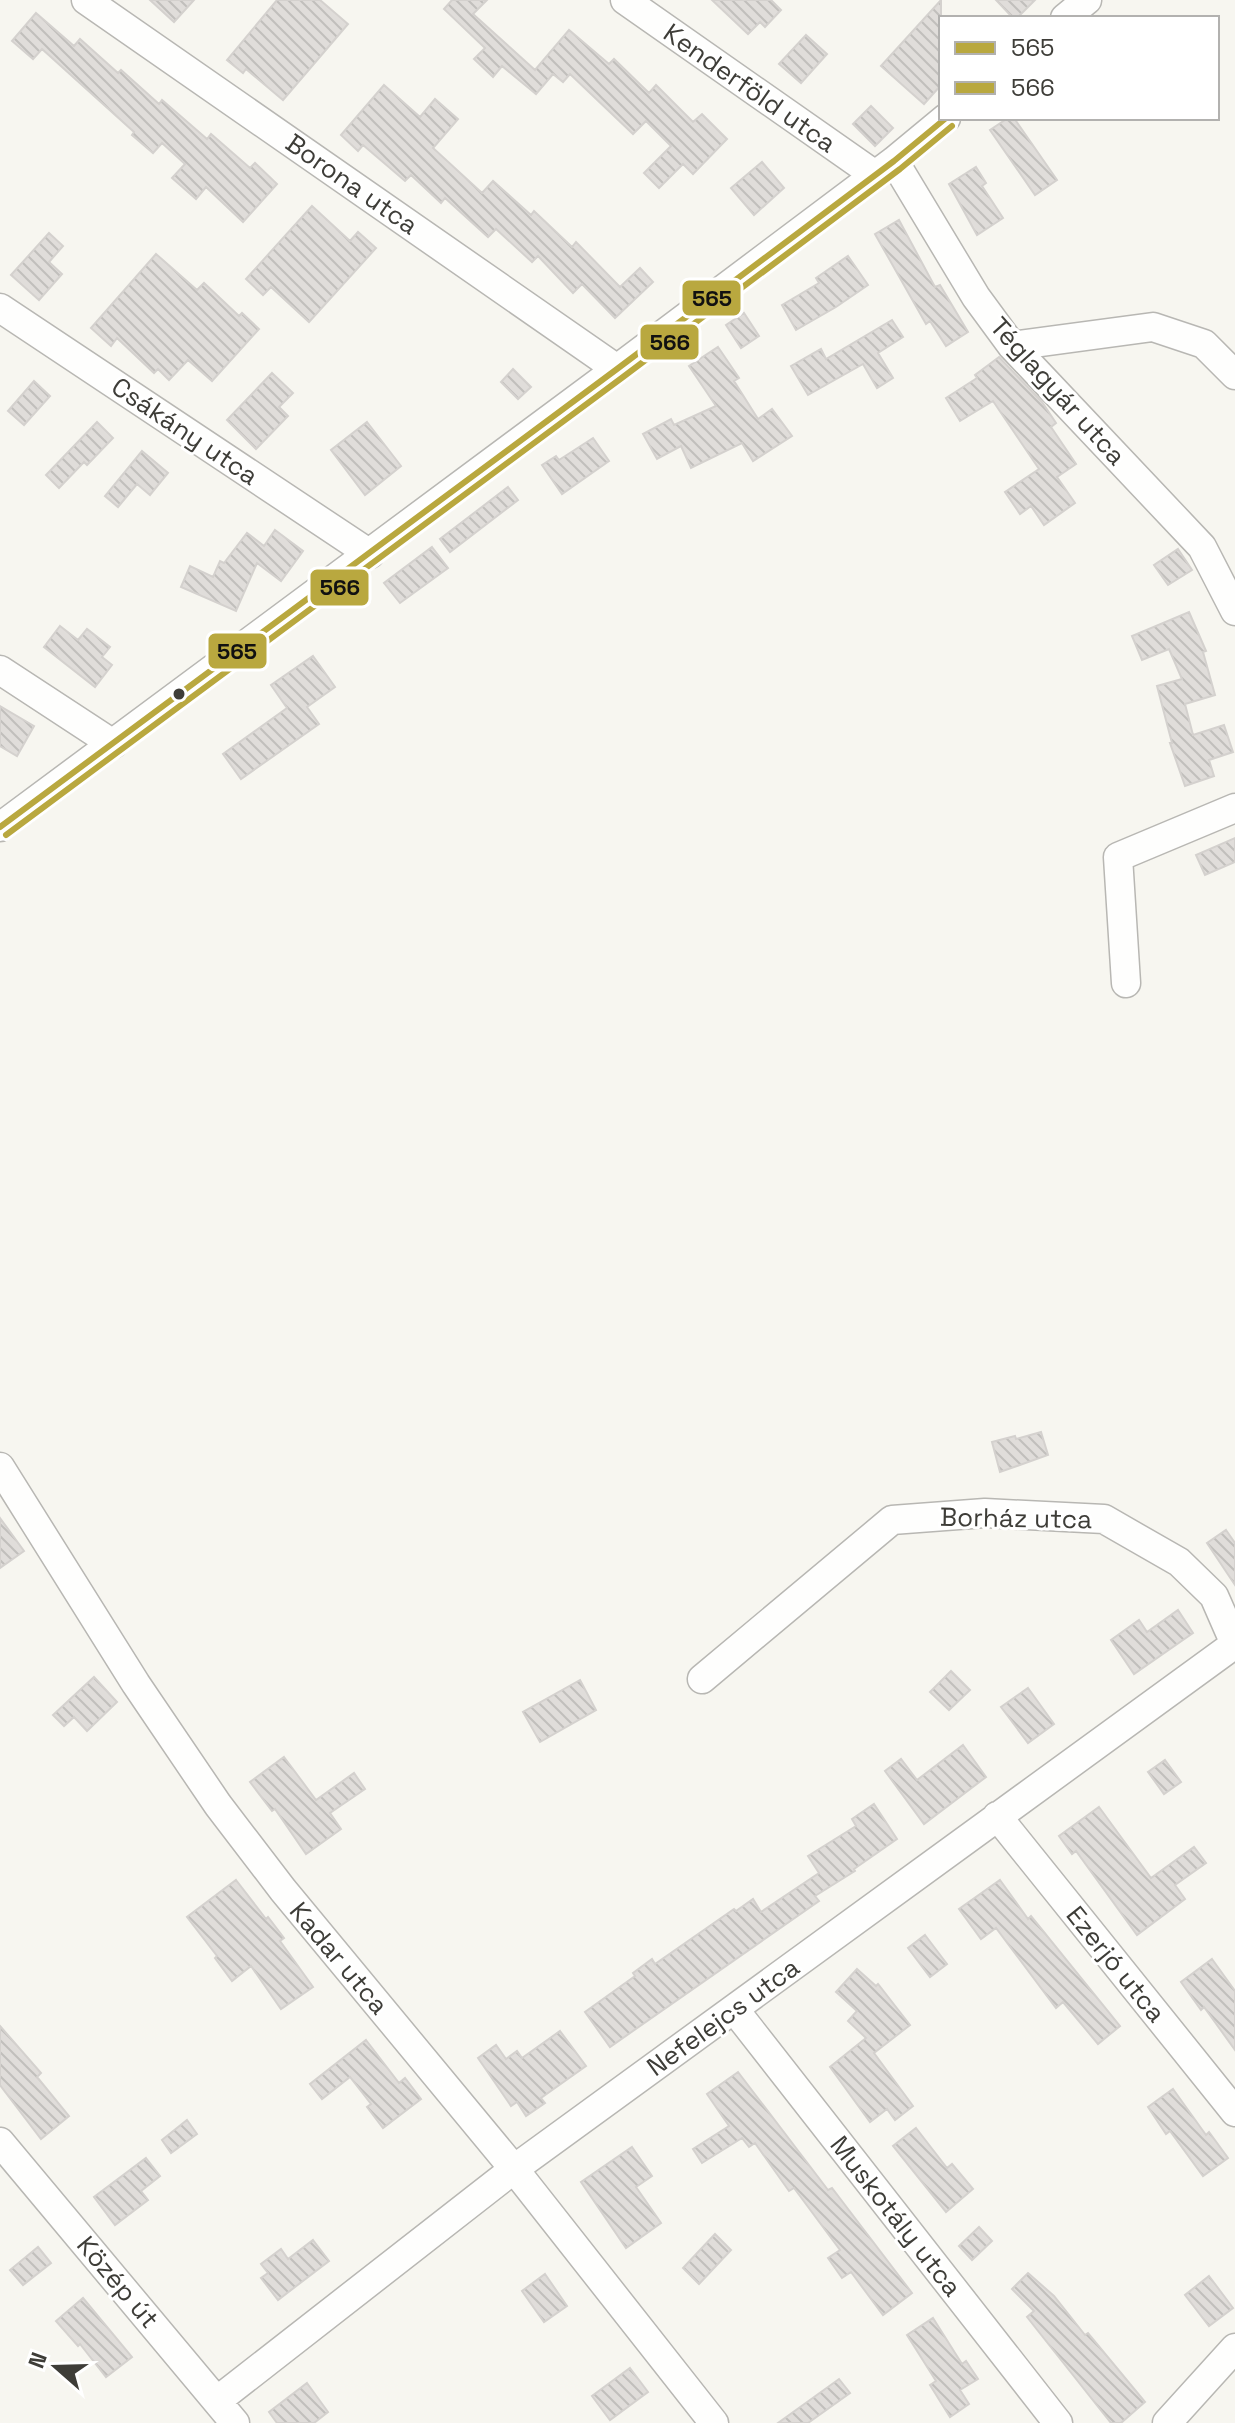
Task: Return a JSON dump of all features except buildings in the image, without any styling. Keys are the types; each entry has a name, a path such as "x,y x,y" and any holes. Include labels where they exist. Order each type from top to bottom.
{"street":[{"name":"Borona utca","path":"86,0 617,369"},
{"name":"Kenderföld utca","path":"625,0 884,168"},
{"path":"1067,16 1087,0"},
{"path":"0,827 617,369 944,120"},
{"name":"Téglagyár utca","path":"884,168 1012,346 1202,547 1235,611"},
{"name":"Csákány utca","path":"0,308 370,554"},
{"path":"1012,346 1153,327 1204,344 1235,375"},
{"path":"0,670 113,744"},
{"path":"1126,983 1118,857 1235,808"},
{"name":"Kadar utca","path":"0,1467 136,1684 218,1805 283,1890 514,2169 714,2423"},
{"name":"Borház utca","path":"702,1679 892,1520 985,1513 1104,1519 1179,1562 1214,1596 1235,1644"},
{"name":"Nefelejcs utca","path":"218,2400 514,2169 1235,1644"},
{"name":"Ezerjó utca","path":"997,1816 1235,2112"},
{"name":"Muskotály utca","path":"734,2009 1058,2423"},
{"name":"Közép út","path":"0,2142 235,2423"},
{"path":"1167,2423 1235,2348"}],"transit line":[{"name":"565","path":"0,827 617,369 894,161 944,120"},
{"name":"566","path":"6,835 623,377 900,169 952,126"}]}
